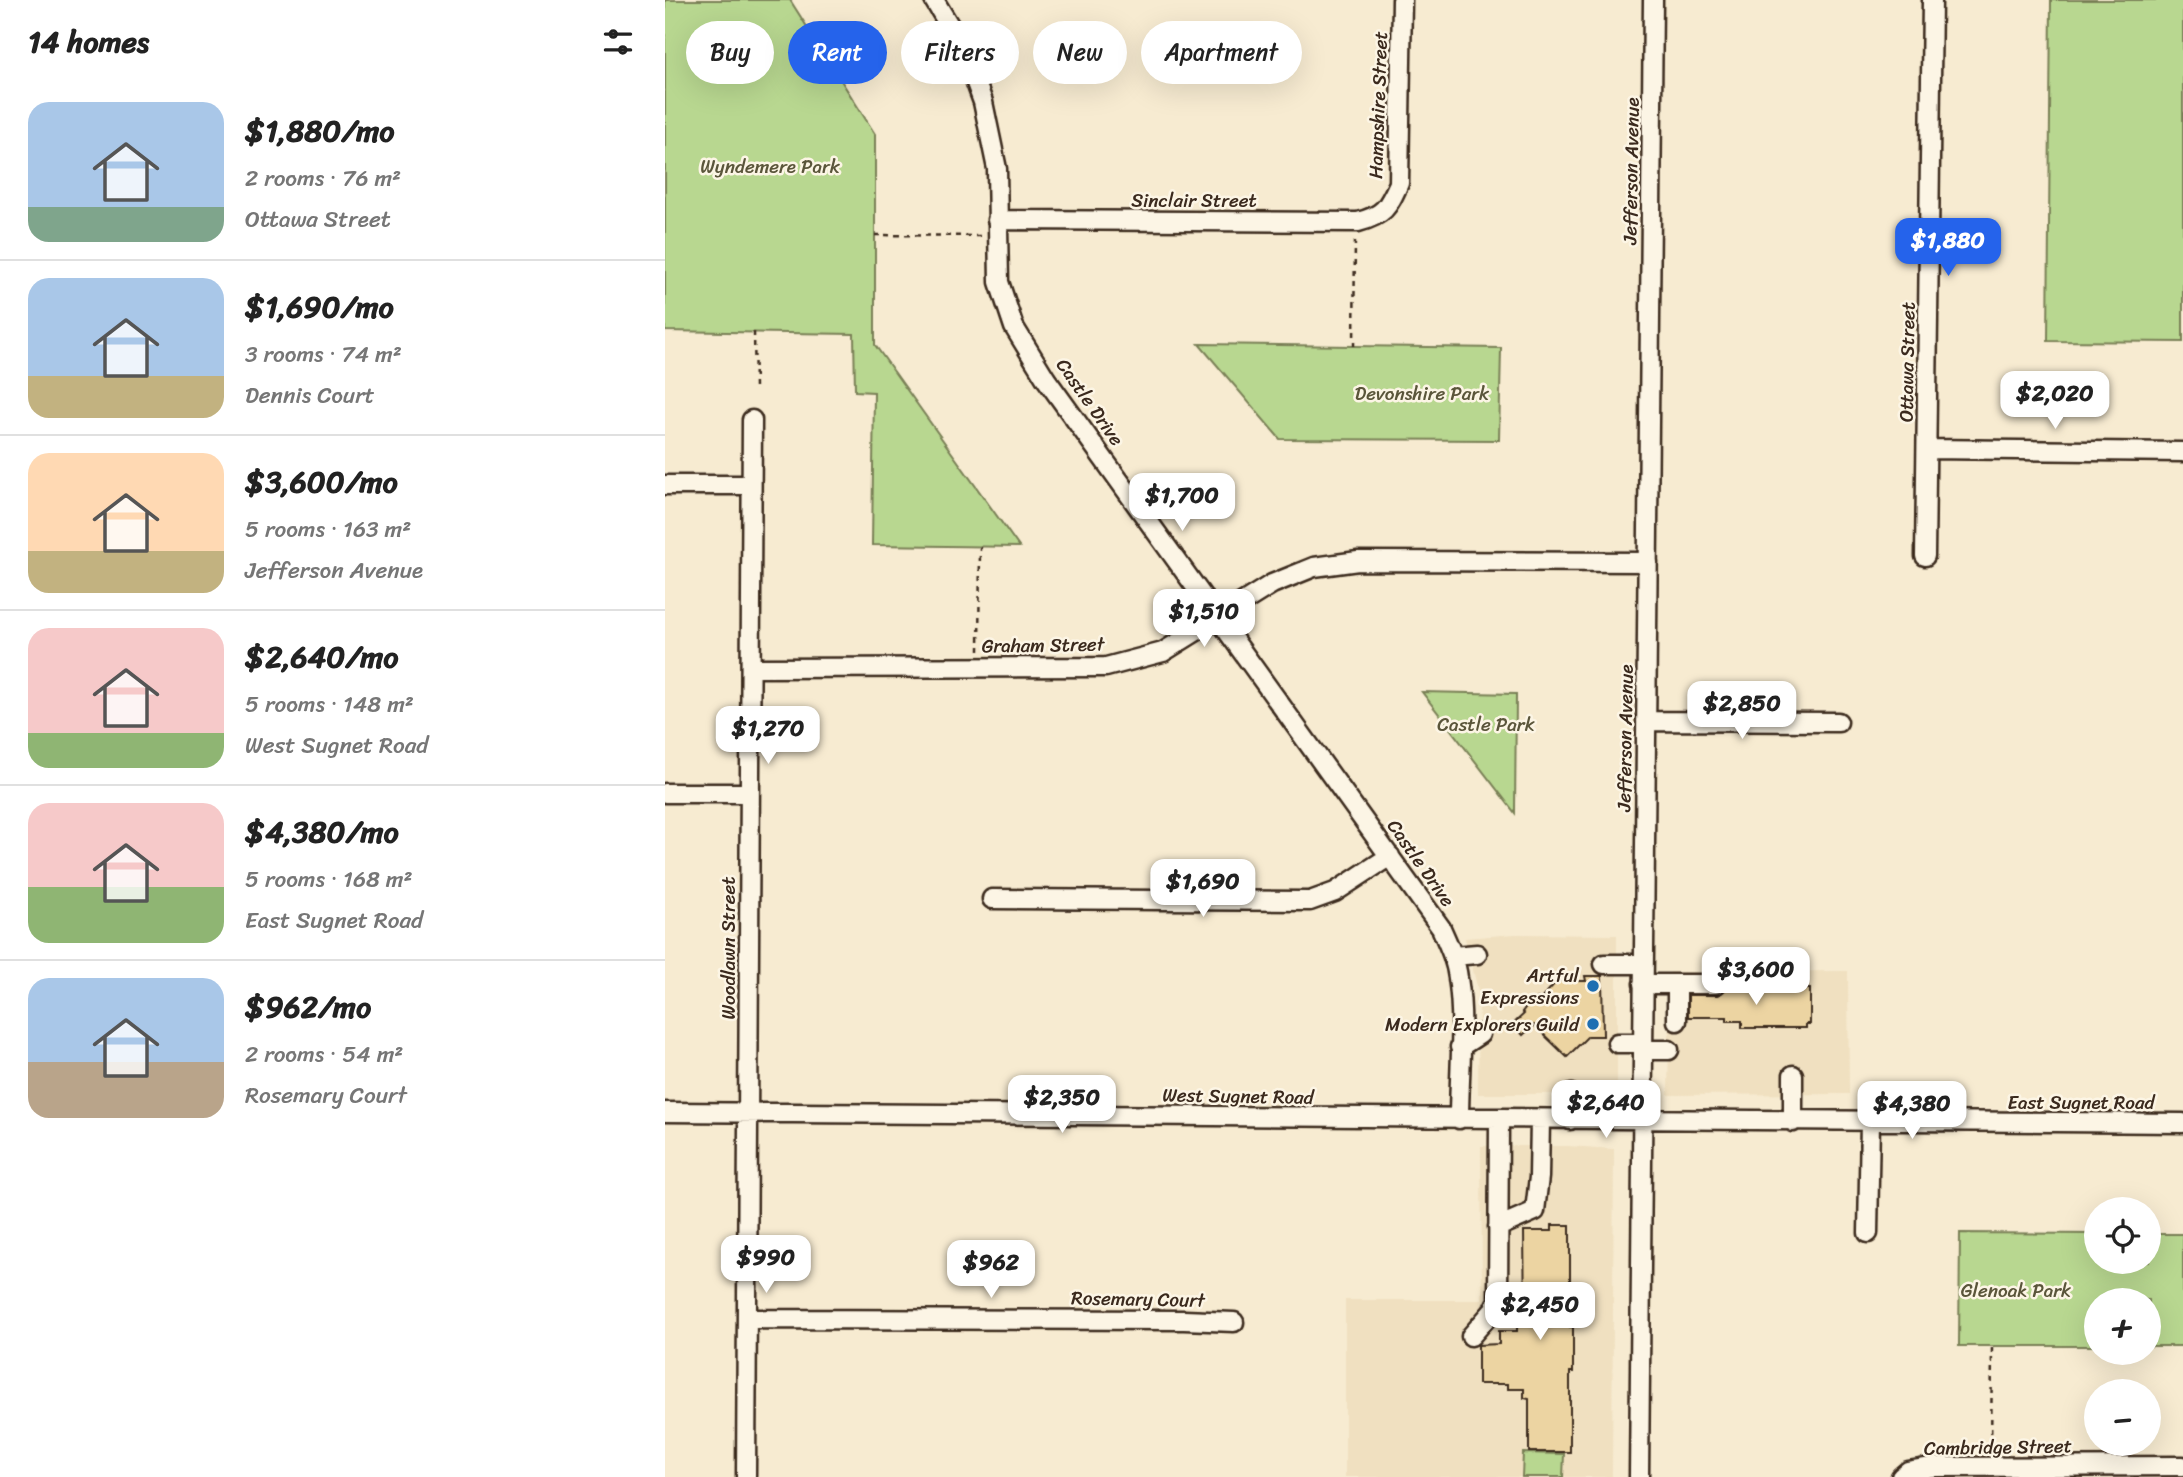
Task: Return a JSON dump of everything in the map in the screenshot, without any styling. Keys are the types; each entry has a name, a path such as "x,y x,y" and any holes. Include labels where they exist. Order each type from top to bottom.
{"street":[{"name":"Castle Drive","path":"934,0 964,50 983,102 997,169 999,282 1014,327 1047,379 1441,928 1453,956 1458,978 1459,1119"},
{"name":"Hampshire Street","path":"1387,208 1399,183 1402,0"},
{"name":"Jefferson Avenue","path":"1639,1477 1653,0"},
{"name":"Ottawa Street","path":"1925,556 1932,0"},
{"name":"Sinclair Street","path":"997,219 1358,222 1374,218 1387,208"},
{"name":"Woodlawn Street","path":"746,1477 752,420"},
{"path":"1927,449 2183,452"},
{"path":"665,485 750,485"},
{"name":"Graham Street","path":"751,668 1106,667 1163,652 1272,584 1314,567 1358,561 1648,562"},
{"path":"1646,721 1838,722"},
{"path":"665,793 748,793"},
{"path":"992,899 1310,901 1335,892 1390,856"},
{"path":"1453,956 1477,954"},
{"path":"1604,964 1643,964"},
{"path":"1643,984 1716,984"},
{"path":"1677,984 1677,1021"},
{"path":"1460,1047 1479,1034"},
{"path":"1617,1044 1669,1050"},
{"path":"1793,1075 1793,1122"},
{"path":"1570,1094 1570,1120"},
{"name":"West Sugnet Road","path":"665,1112 1642,1121"},
{"path":"1471,1336 1492,1312 1498,1300 1499,1119"},
{"path":"1498,1227 1535,1211 1539,1177 1540,1120"},
{"name":"East Sugnet Road","path":"1642,1121 2183,1123"},
{"path":"1868,1233 1870,1122"},
{"name":"Rosemary Court","path":"747,1319 1234,1322"},
{"name":"Cambridge Street","path":"1901,1477 1908,1471 1932,1466 2183,1466"}],"path":[{"path":"875,235 982,236"},
{"path":"1354,346 1355,239"},
{"path":"754,332 755,388"},
{"path":"979,651 980,547"},
{"path":"1991,1466 1992,1346"}],"shaded area":[{"path":"1515,934 1617,935 1617,1094 1478,1094 1479,994 1465,938"},
{"path":"1848,971 1849,1094 1668,1095 1670,972"},
{"path":"1481,1146 1614,1149 1612,1477 1345,1477 1345,1300 1482,1300"}],"green space":[{"name":"Wyndemere Park","path":"665,0 790,0 803,21 788,21 788,84 843,84 875,134 875,345 1019,547 872,545 874,392 855,391 854,334 665,331"},
{"path":"2051,0 2183,0 2183,342 2048,341"},
{"name":"Devonshire Park","path":"1199,344 1501,348 1499,440 1280,439"},
{"name":"Castle Park","path":"1422,692 1516,694 1515,813"},
{"name":"Glenoak Park","path":"1960,1233 2084,1234 2084,1274 2161,1274 2161,1234 2183,1234 2183,1346 2161,1346 2161,1288 2084,1288 2084,1346 1959,1346"},
{"path":"1523,1453 1564,1454 1563,1477 1522,1477"}],"building":[{"path":"1585,976 1602,976 1603,1036 1588,1036 1567,1057 1534,1025 1523,1035 1513,1024 1524,1014 1522,1012 1529,1003 1538,998 1540,1000 1557,981 1586,981"},
{"path":"1726,989 1810,989 1810,1024 1806,1024 1806,1028 1742,1028 1742,1021 1727,1021 1727,1017 1688,1017 1688,995 1717,995"},
{"path":"1552,1225 1570,1225 1573,1372 1570,1372 1570,1452 1529,1452 1529,1399 1524,1398 1524,1389 1508,1389 1508,1384 1478,1384 1478,1345 1499,1344 1499,1331 1517,1331 1517,1318 1525,1318 1524,1231 1552,1231"}],"place":[{"name":"Artful Expressions","path":"1593,986"},
{"name":"Modern Explorers Guild","path":"1593,1024"}]}
